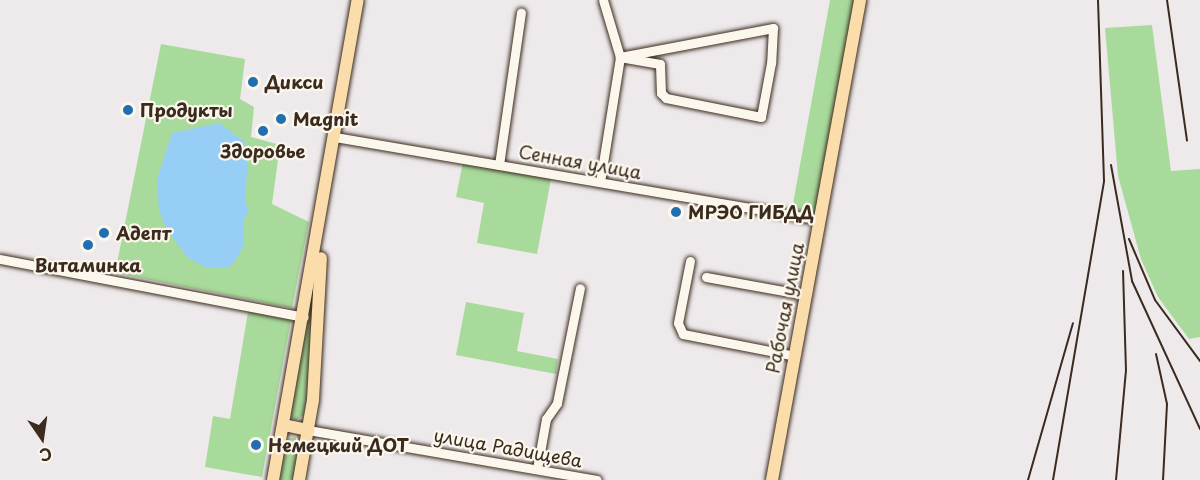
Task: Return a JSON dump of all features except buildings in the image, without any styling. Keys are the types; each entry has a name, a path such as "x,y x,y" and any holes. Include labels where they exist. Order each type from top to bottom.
{"main road":[{"path":"273,480 321,226 358,0"},
{"name":"Рабочая улица","path":"772,480 860,0"},
{"path":"299,480 313,400 321,226"},
{"path":"284,425 308,430"}],"street":[{"path":"600,182 620,57 603,0"},
{"path":"499,165 521,13"},
{"path":"773,28 771,63 761,117 666,98 661,93 660,64 620,57 773,28"},
{"name":"Сенная улица","path":"335,137 820,220"},
{"path":"0,259 303,317"},
{"path":"690,261 678,323 683,334 795,356"},
{"path":"706,276 806,295"},
{"path":"537,470 546,419 557,403 580,288"},
{"name":"улица Радищева","path":"308,430 597,480"}],"green space":[{"path":"830,0 855,0 816,213 792,209"},
{"path":"1152,25 1171,171 1200,169 1200,337 1189,339 1158,297 1141,259 1118,176 1105,28"},
{"path":"161,44 245,59 240,99 254,107 251,137 280,145 272,204 309,222 292,308 115,273"},
{"path":"463,162 551,179 537,254 477,243 484,203 456,197"},
{"path":"315,275 309,393 306,414 296,420 290,416"},
{"path":"466,302 524,313 517,351 558,359 556,374 456,355"},
{"path":"248,312 291,320 262,477 205,467 213,416 230,419"},
{"path":"294,437 302,444 296,480 277,480 283,441"}],"water":[{"path":"219,123 245,142 248,155 245,203 249,210 243,221 244,246 234,262 228,268 207,268 188,258 167,230 159,211 157,179 172,133"}],"railway":[{"path":"1053,480 1104,181 1098,0"},
{"path":"1167,0 1187,141"},
{"path":"1111,165 1132,281 1200,429"},
{"path":"1129,239 1155,300 1200,361"},
{"path":"1116,480 1126,371 1123,271"},
{"path":"1028,480 1073,323"},
{"path":"1156,354 1167,404 1163,480"}],"place":[{"name":"Дикси","path":"253,82"},
{"name":"Продукты","path":"128,110"},
{"name":"Magnit","path":"281,119"},
{"name":"Здоровье","path":"263,131"},
{"name":"МРЭО ГИБДД","path":"676,212"},
{"name":"Адепт","path":"104,233"},
{"name":"Витаминка","path":"88,245"},
{"name":"Немецкий ДОТ","path":"256,445"}]}
